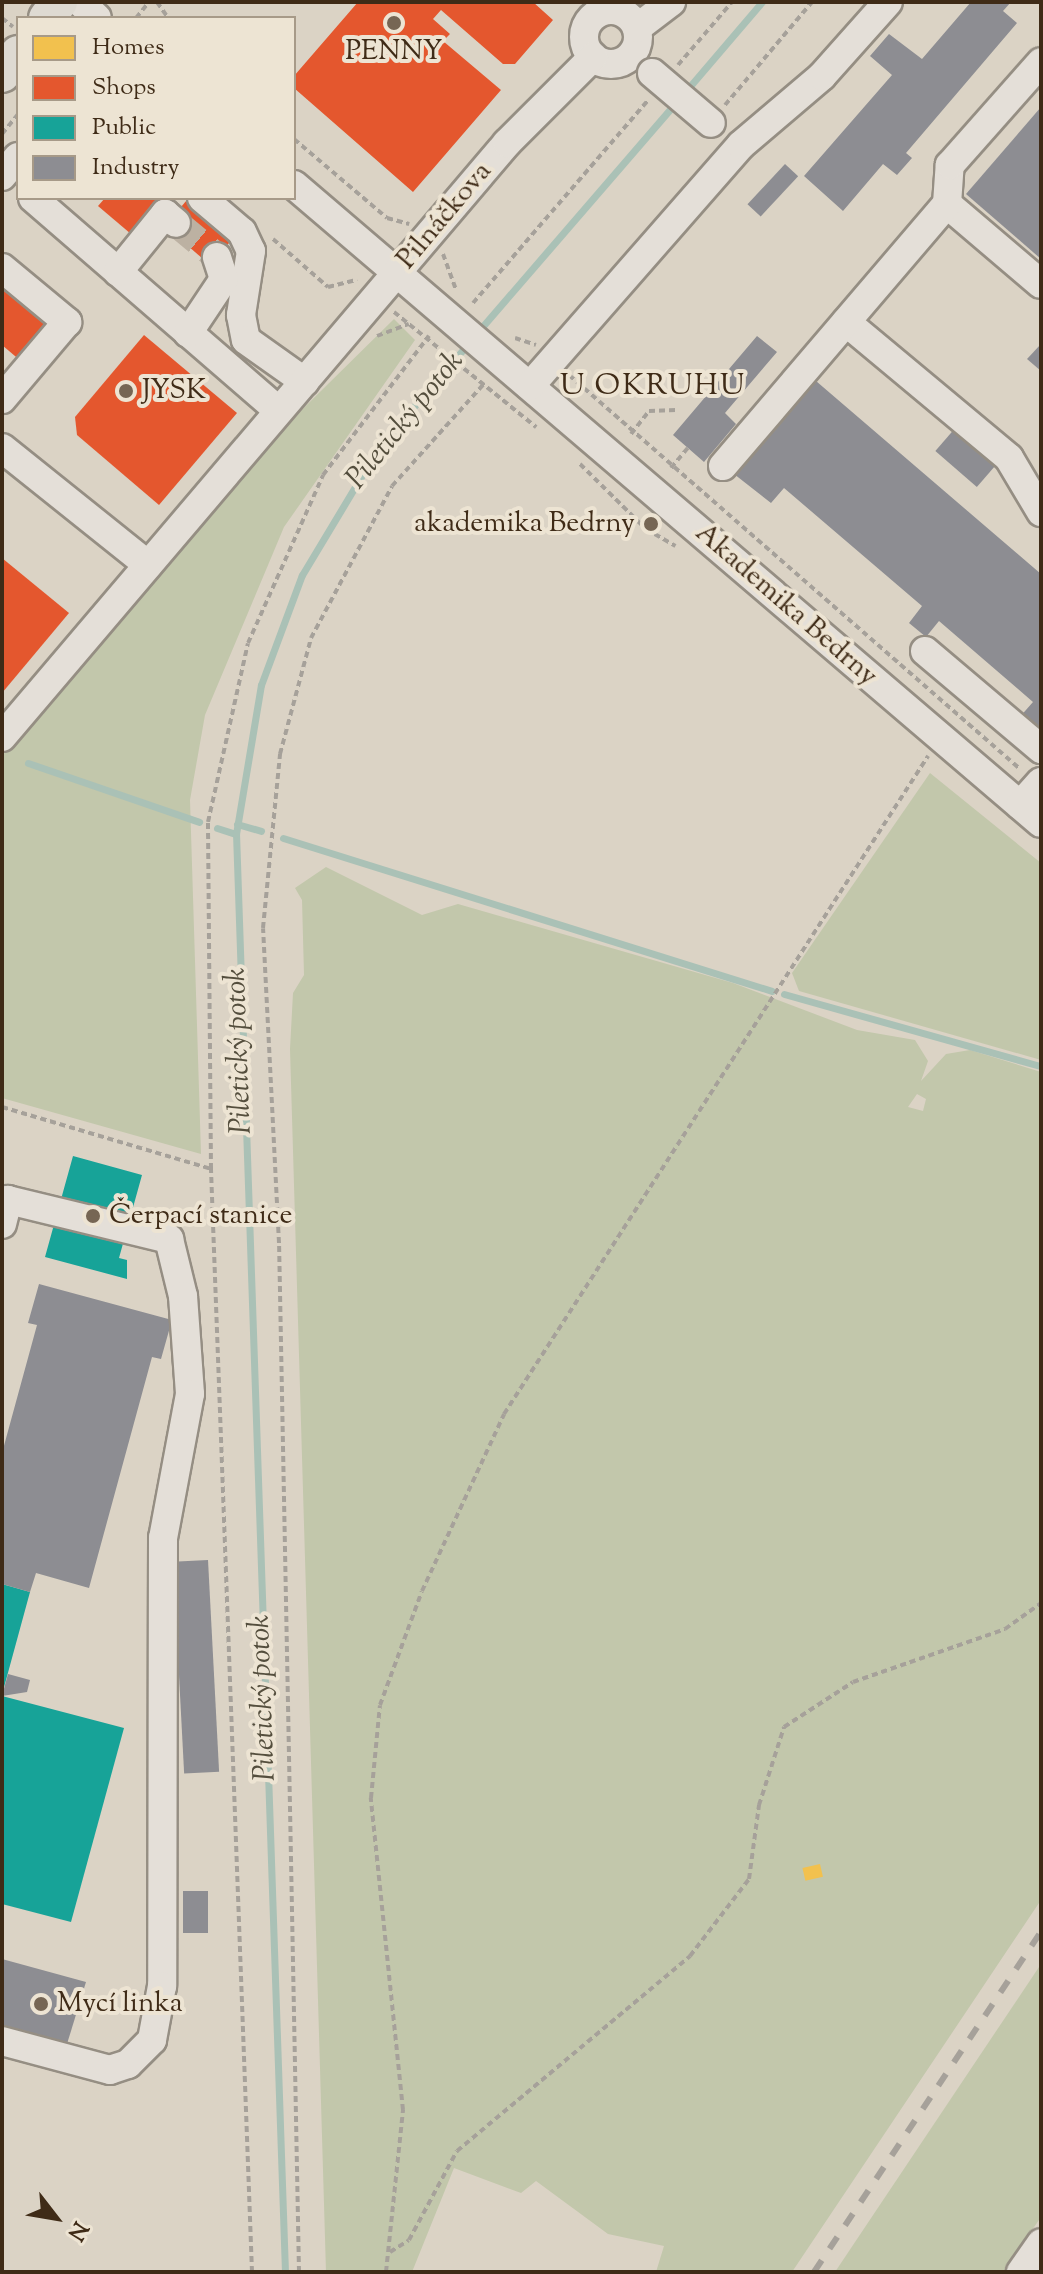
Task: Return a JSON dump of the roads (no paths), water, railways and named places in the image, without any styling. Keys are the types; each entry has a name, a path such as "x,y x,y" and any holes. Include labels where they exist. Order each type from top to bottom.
{"main road":[{"path":"2,74 16,56"}],"street":[{"path":"80,2 95,16"},
{"path":"650,63 671,2"},
{"path":"530,386 741,145 822,76 888,2"},
{"path":"650,63 609,64 593,57 585,42 584,10 618,10 650,63 711,123 741,145"},
{"name":"Pilnáčkova","path":"2,737 425,239 593,57"},
{"path":"723,466 947,204 950,165 1041,62"},
{"name":"Akademika Bedrny","path":"296,187 446,316 493,374 530,386 944,740 1035,799"},
{"path":"35,200 279,411"},
{"path":"204,200 242,232 251,251 241,315 246,340 305,382"},
{"path":"947,204 1041,284"},
{"path":"118,272 165,214 176,223"},
{"path":"188,333 224,279 217,257"},
{"path":"2,268 67,322 2,399"},
{"path":"846,322 1009,458 1041,512"},
{"path":"2,448 148,565"},
{"path":"913,648 1041,749"},
{"path":"2,1224 8,1200 169,1239 183,1296 190,1394 163,1538 162,1986 152,2040 128,2064 110,2070 2,2041"},
{"path":"1021,2272 1041,2243"}],"waterway":[{"name":"Piletický potok","path":"685,92 762,2"},
{"name":"Piletický potok","path":"476,334 677,101"},
{"name":"Piletický potok","path":"285,2272 236,834 261,685 302,575 379,447 468,344"},
{"path":"28,763 199,822"},
{"path":"237,824 261,831"},
{"path":"217,828 236,834"},
{"path":"283,838 772,991"},
{"path":"784,994 1041,1066"}],"tunnel":[{"path":"176,223 217,257"}],"railway":[{"path":"814,2272 1041,1932"}],"place":[{"name":"PENNY","path":"394,23"},
{"name":"JYSK","path":"126,391"},
{"name":"akademika Bedrny","path":"651,524"},
{"name":"Čerpací stanice","path":"93,1216"},
{"name":"Mycí linka","path":"41,2004"}],"district":[{"name":"U OKRUHU","path":"653,387"}]}
